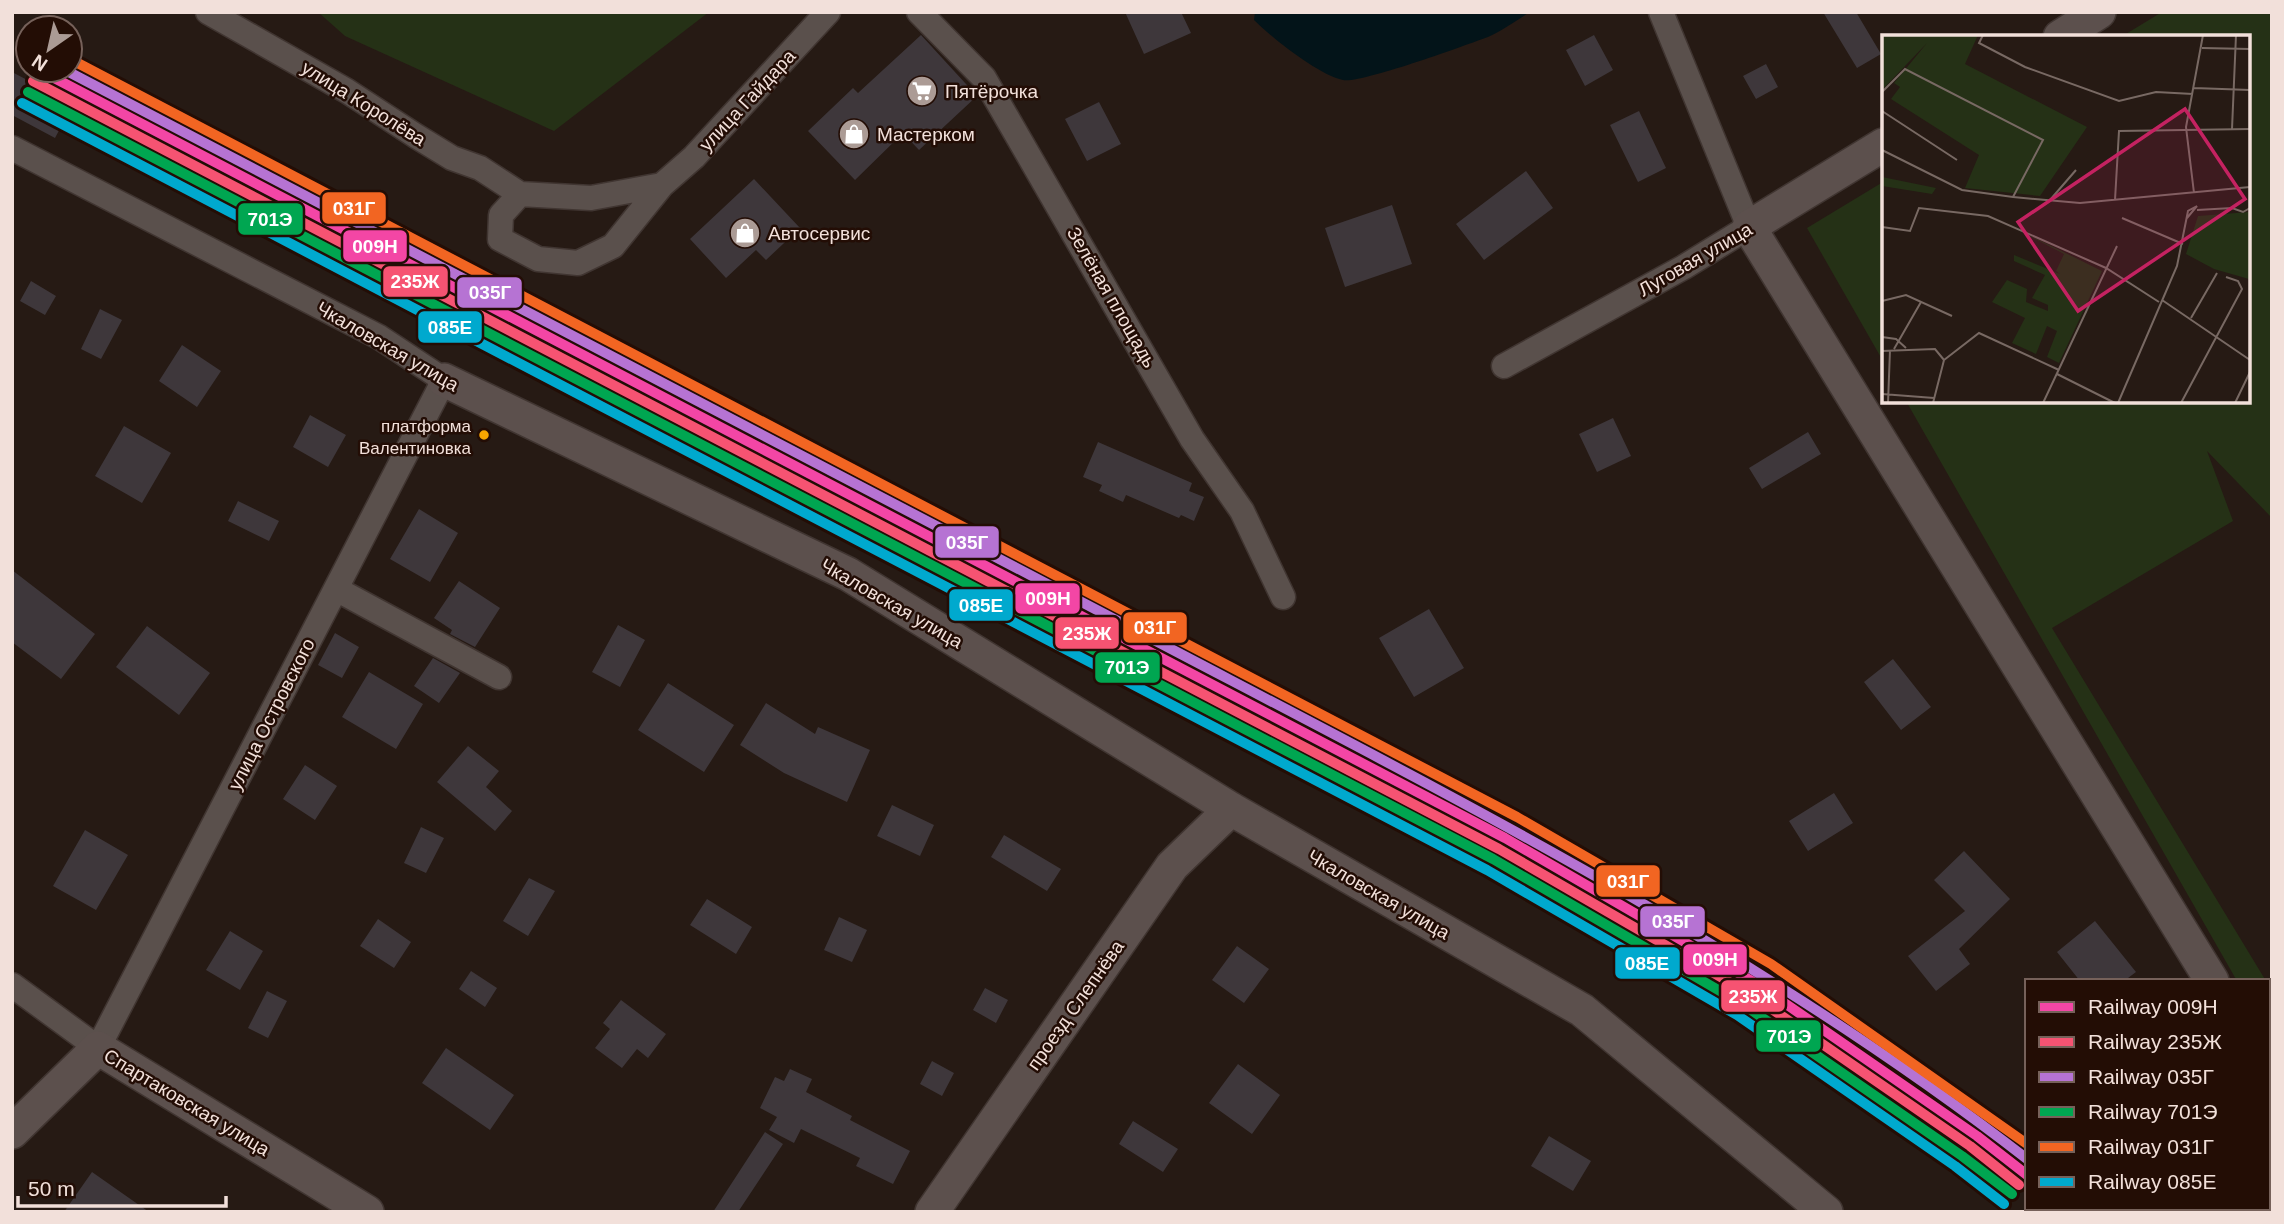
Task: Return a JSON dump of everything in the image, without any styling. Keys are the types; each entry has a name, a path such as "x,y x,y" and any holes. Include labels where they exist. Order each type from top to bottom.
{"street":[{"name":"улица Королёва","path":"208,12 347,90 434,147 480,168 520,194"},
{"name":"улица Гайдара","path":"520,194 501,215 500,239 538,259 578,263 612,246 662,185 694,157 828,12"},
{"name":"Зелёная площадь","path":"919,12 984,78 1192,439 1242,511 1283,597"},
{"path":"1661,12 1749,227 2211,979"},
{"path":"2063,35 2099,12"},
{"name":"Луговая улица","path":"1504,366 1684,267 1882,146"},
{"name":"Чкаловская улица","path":"12,148 379,337 444,380 848,574 1231,809 1582,1010 1826,1212"},
{"path":"520,194 591,198 662,185"},
{"name":"улица Островского","path":"98,1048 444,380"},
{"path":"336,589 499,677"},
{"name":"проезд Слепнёва","path":"932,1212 1171,866 1231,809"},
{"name":"Спартаковская улица","path":"12,985 98,1048 367,1212"},
{"path":"12,1132 98,1048"}],"green space":[{"path":"318,12 709,12 554,131 345,36"},
{"path":"2162,12 2272,12 2272,518 2207,451 2233,521 2052,628 2265,979 2236,979 1907,402 2249,402 2249,35 2124,35"},
{"path":"1882,183 1882,359 1807,228"}],"shaded area":[{"path":"1255,12 1530,12 1488,37 1391,70 1343,80 1309,64 1284,46 1254,20"}],"building":[{"path":"1125,12 1181,12 1191,33 1144,54"},
{"path":"1823,12 1856,12 1881,54 1857,68"},
{"path":"921,35 977,96 919,150 903,133 855,180 808,131 853,88 858,93"},
{"path":"1594,35 1613,70 1585,86 1566,50"},
{"path":"1766,64 1778,87 1756,99 1743,76"},
{"path":"12,72 14,84 35,84 73,104 55,138 12,115"},
{"path":"1099,102 1121,144 1087,161 1065,119"},
{"path":"1639,111 1666,168 1638,182 1610,125"},
{"path":"1526,171 1553,208 1484,260 1456,224"},
{"name":"Автосервис","path":"754,179 800,228 766,260 756,250 726,278 690,239"},
{"path":"1392,205 1412,264 1345,287 1325,228"},
{"path":"31,281 56,296 45,315 20,301"},
{"path":"100,309 122,320 101,359 81,349"},
{"path":"182,345 221,371 197,407 159,381"},
{"path":"310,415 346,435 328,467 293,447"},
{"path":"1613,418 1631,456 1597,472 1579,434"},
{"path":"124,426 171,453 142,503 95,476"},
{"path":"1808,432 1821,454 1762,489 1749,468"},
{"path":"1098,442 1192,483 1189,491 1204,497 1194,521 1181,515 1179,518 1126,495 1123,502 1099,491 1102,485 1083,477"},
{"path":"238,501 279,521 269,541 228,521"},
{"path":"419,509 458,533 430,582 390,559"},
{"path":"12,570 95,634 61,679 12,642"},
{"path":"459,581 500,608 475,647 450,634 452,630 434,618"},
{"path":"1429,609 1464,668 1414,697 1379,638"},
{"path":"618,625 645,640 620,687 592,672"},
{"path":"147,626 210,673 179,715 116,667"},
{"path":"335,633 359,647 342,678 318,665"},
{"path":"433,658 460,673 439,703 414,686"},
{"path":"1893,659 1931,707 1901,730 1864,682"},
{"path":"369,672 423,704 396,749 342,717"},
{"path":"668,683 734,725 704,772 638,730"},
{"path":"766,703 815,734 818,727 870,750 847,802 784,773 740,745"},
{"path":"468,746 499,771 486,787 512,811 495,831 437,782"},
{"path":"305,765 337,786 315,820 283,799"},
{"path":"1834,793 1853,823 1808,851 1789,821"},
{"path":"892,805 934,825 920,856 877,836"},
{"path":"421,827 444,838 426,873 404,863"},
{"path":"85,830 128,855 96,910 53,886"},
{"path":"1004,835 1061,869 1047,891 991,857"},
{"path":"1964,851 2010,899 1959,949 1970,964 1936,991 1908,956 1965,911 1934,880"},
{"path":"529,878 555,891 528,936 503,921"},
{"path":"707,899 752,927 736,954 690,925"},
{"path":"839,917 867,930 852,962 824,950"},
{"path":"378,919 411,942 394,968 360,946"},
{"path":"2095,921 2136,972 2127,979 2078,979 2057,952"},
{"path":"230,931 263,951 240,990 206,970"},
{"path":"1237,946 1269,969 1244,1003 1212,980"},
{"path":"471,971 497,988 485,1007 459,989"},
{"path":"985,988 1008,1000 996,1023 973,1010"},
{"path":"267,991 287,1001 268,1038 248,1028"},
{"path":"621,1000 666,1034 648,1058 637,1049 622,1068 595,1048 610,1029 603,1023"},
{"path":"446,1048 514,1095 490,1130 422,1083"},
{"path":"932,1061 954,1073 942,1096 920,1084"},
{"path":"1238,1064 1280,1095 1252,1134 1209,1103"},
{"path":"790,1069 812,1079 806,1092 852,1116 850,1120 910,1151 893,1184 856,1166 860,1158 801,1129 794,1143 769,1130 777,1117 760,1108 775,1077 784,1081"},
{"path":"1133,1121 1178,1149 1163,1172 1119,1144"},
{"path":"765,1132 783,1144 738,1212 713,1212"},
{"path":"1549,1136 1591,1161 1573,1191 1531,1166"},
{"path":"92,1172 149,1212 64,1212"}],"rail line":[{"name":"031Г","path":"84,66 1517,817 1771,964 2025,1143"},
{"name":"035Г","path":"84,80 1250,690 1593,875 1705,940 1815,1009 1923,1082 2025,1158"},
{"name":"235Ж","path":"39,84 1499,849 1750,994 1970,1146 2019,1185"},
{"name":"009Н","path":"66,84 1505,838 1757,984 1977,1136 2025,1173"},
{"name":"701Э","path":"28,92 1493,859 1744,1005 1962,1156 2012,1194"},
{"name":"085Е","path":"22,103 1487,870 1737,1015 1955,1166 2004,1204"}],"place":[{"name":"Пятёрочка","path":"922,91"},
{"name":"Мастерком","path":"854,134"},
{"name":"Автосервис","path":"745,233"},
{"name":"платформа Валентиновка","path":"484,435"}]}
